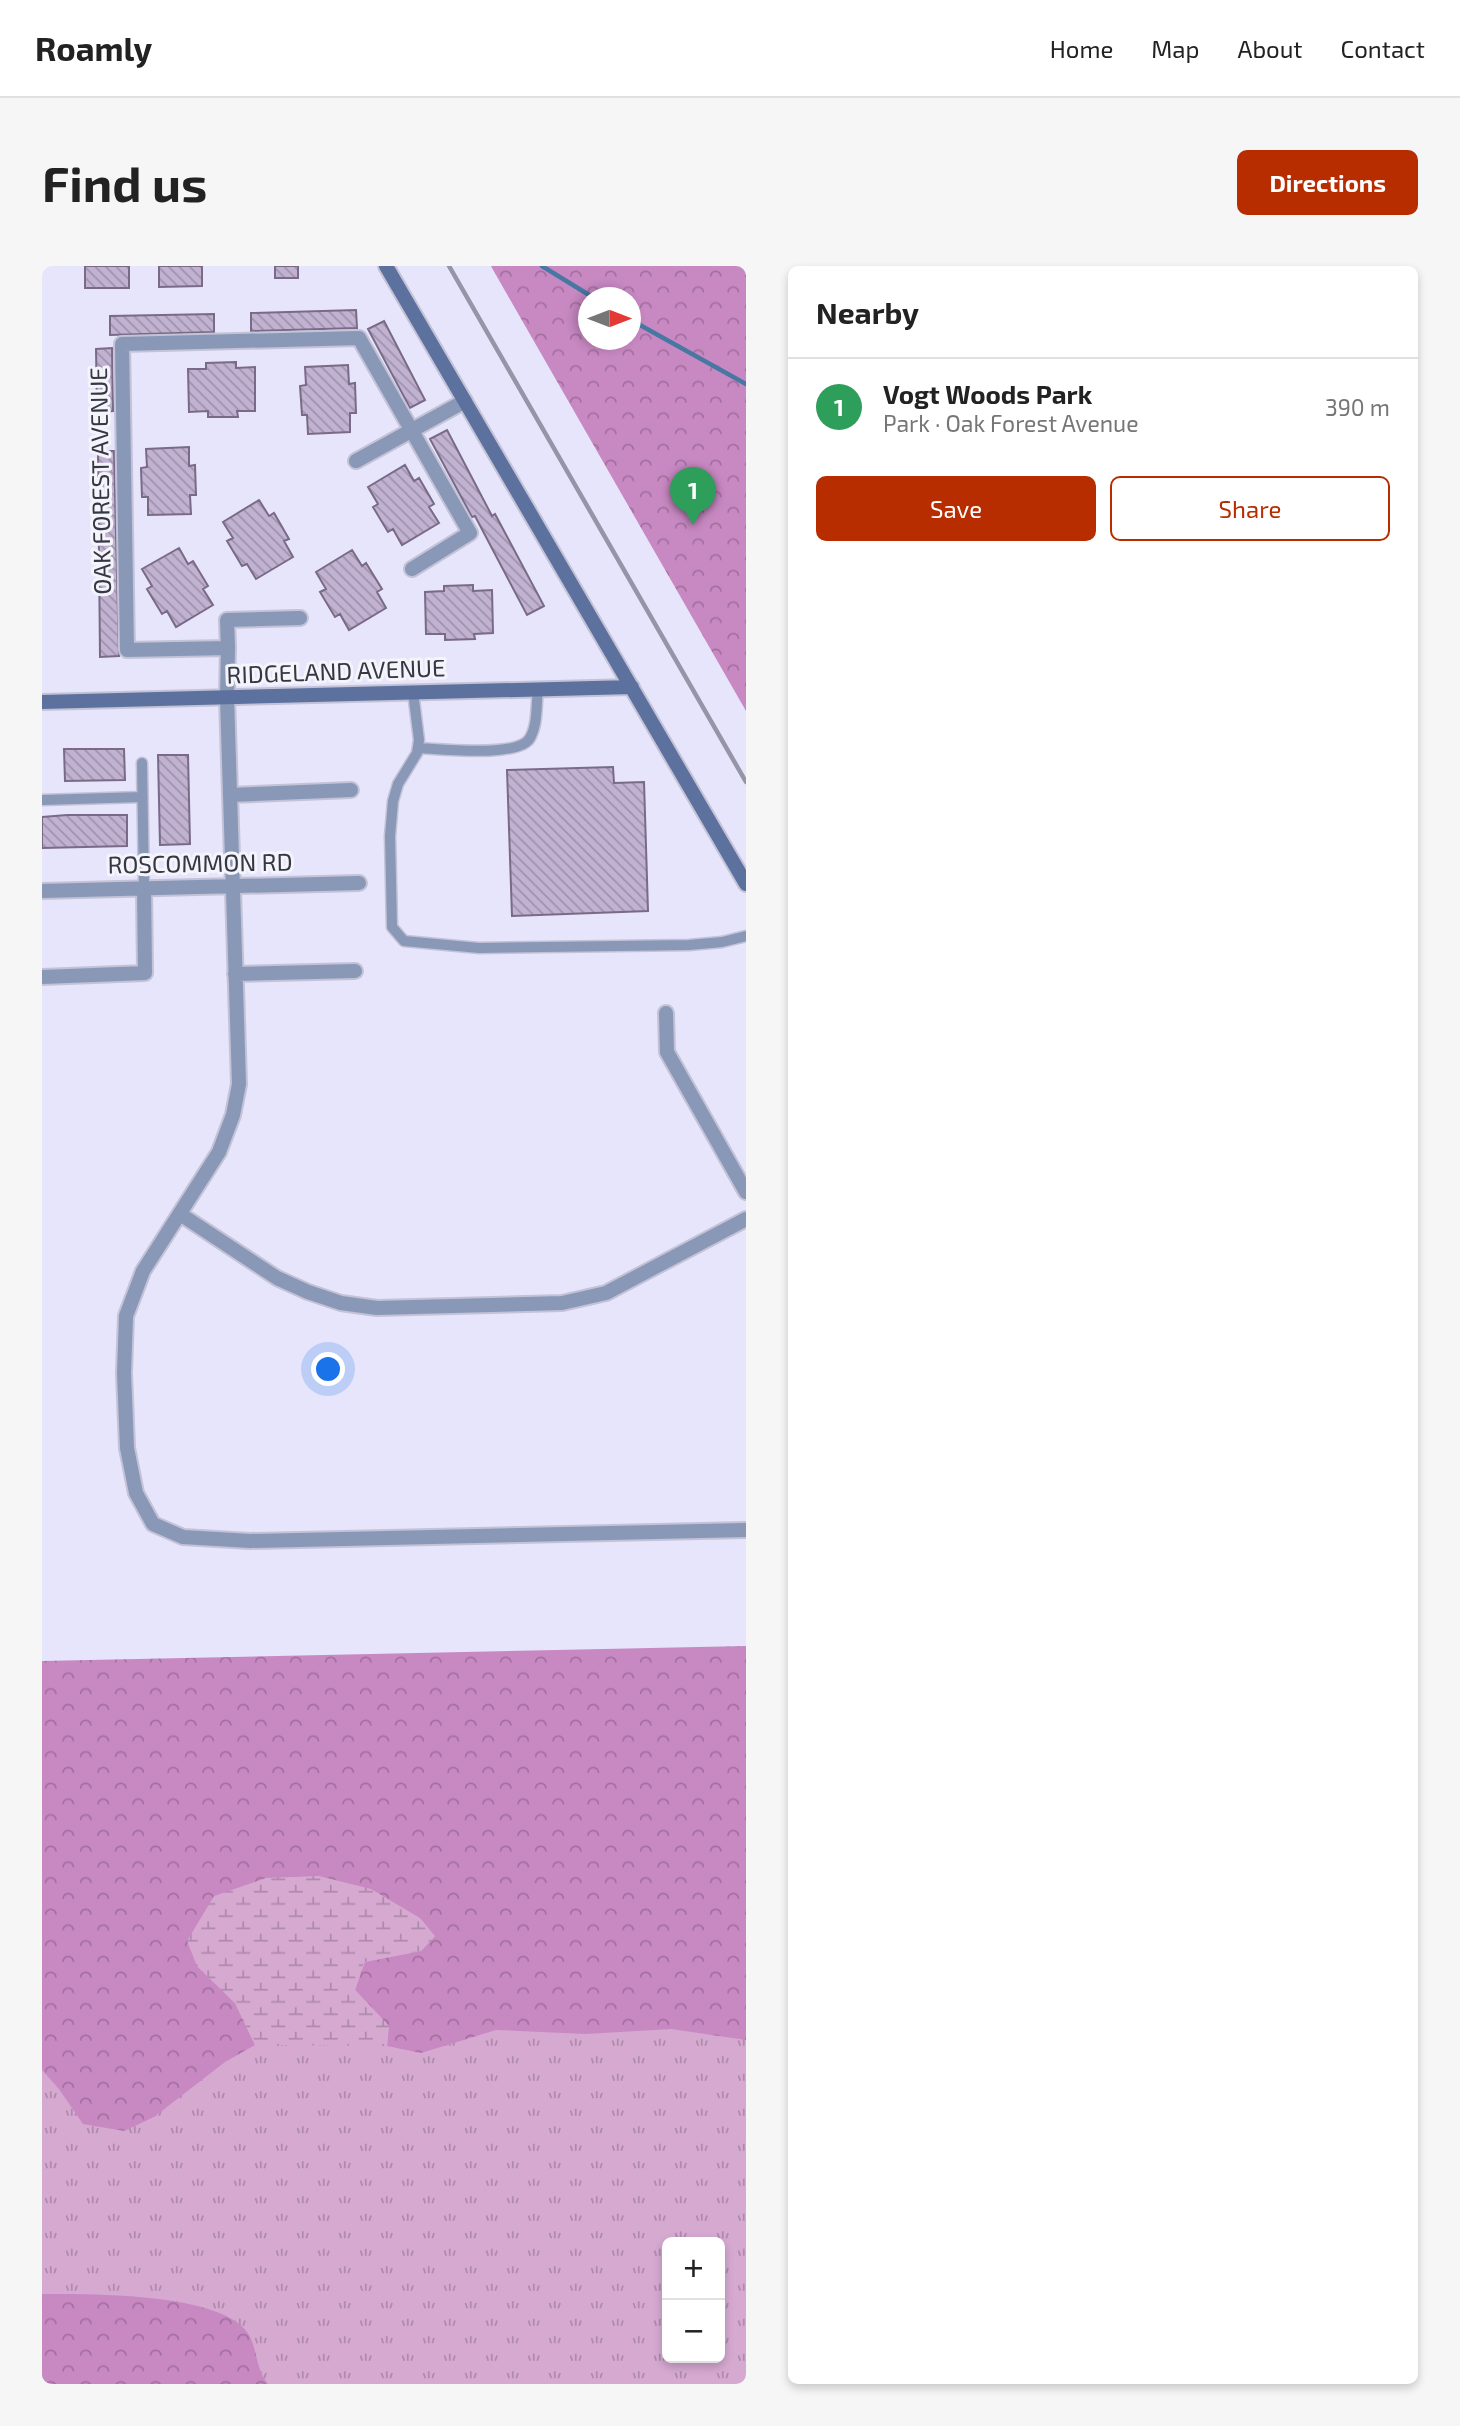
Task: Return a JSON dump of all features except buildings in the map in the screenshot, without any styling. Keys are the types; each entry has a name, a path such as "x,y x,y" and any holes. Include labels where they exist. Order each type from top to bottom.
{"street":[{"path":"386,266 746,884"},
{"name":"OAK FOREST AVENUE","path":"228,648 127,650 122,344 359,338 470,533 412,569"},
{"path":"356,461 466,401"},
{"path":"300,618 227,620 239,1084 233,1115 219,1152 144,1271 125,1316 127,1448 136,1493 153,1524 183,1537 250,1541 746,1530"},
{"name":"RIDGELAND AVENUE","path":"42,702 632,687"},
{"path":"230,795 351,790"},
{"name":"ROSCOMMON RD","path":"42,891 359,883"},
{"path":"42,977 145,974 144,888"},
{"path":"235,974 355,971"},
{"path":"666,1013 667,1052 746,1192"},
{"path":"180,1214 287,1283 341,1303 377,1308 562,1303 606,1293 746,1219"}],"lane":[{"path":"418,748 518,748 530,738 535,723 538,689"},
{"path":"413,692 419,732 418,748 398,784 393,801 390,836 393,927 404,941 479,948 690,945 722,942 746,936"},
{"path":"142,763 144,888"},
{"path":"42,800 142,797"}],"green space":[{"path":"491,266 746,266 746,711"},
{"path":"746,1646 746,2040 671,2029 586,2034 496,2030 421,2053 387,2046 389,2026 355,1990 365,1962 421,1951 435,1936 197,1966 235,2003 255,2045 225,2062 154,2117 124,2131 83,2124 42,2070 42,1661"},
{"path":"746,1668 746,2384 42,2384 42,1678"},
{"path":"319,1876 371,1889 420,1918 435,1936 421,1951 364,1962 355,1990 389,2026 387,2046 255,2045 235,2003 197,1966 187,1941 214,1896 266,1878"},
{"path":"42,2294 153,2298 213,2310 235,2321 249,2335 261,2372 268,2384 42,2384"}],"waterway":[{"path":"542,266 578,288"},
{"path":"641,326 746,384"}],"railway":[{"path":"449,266 746,782"}],"place":[{"name":"Vogt Woods Park","path":"693,525"}]}
